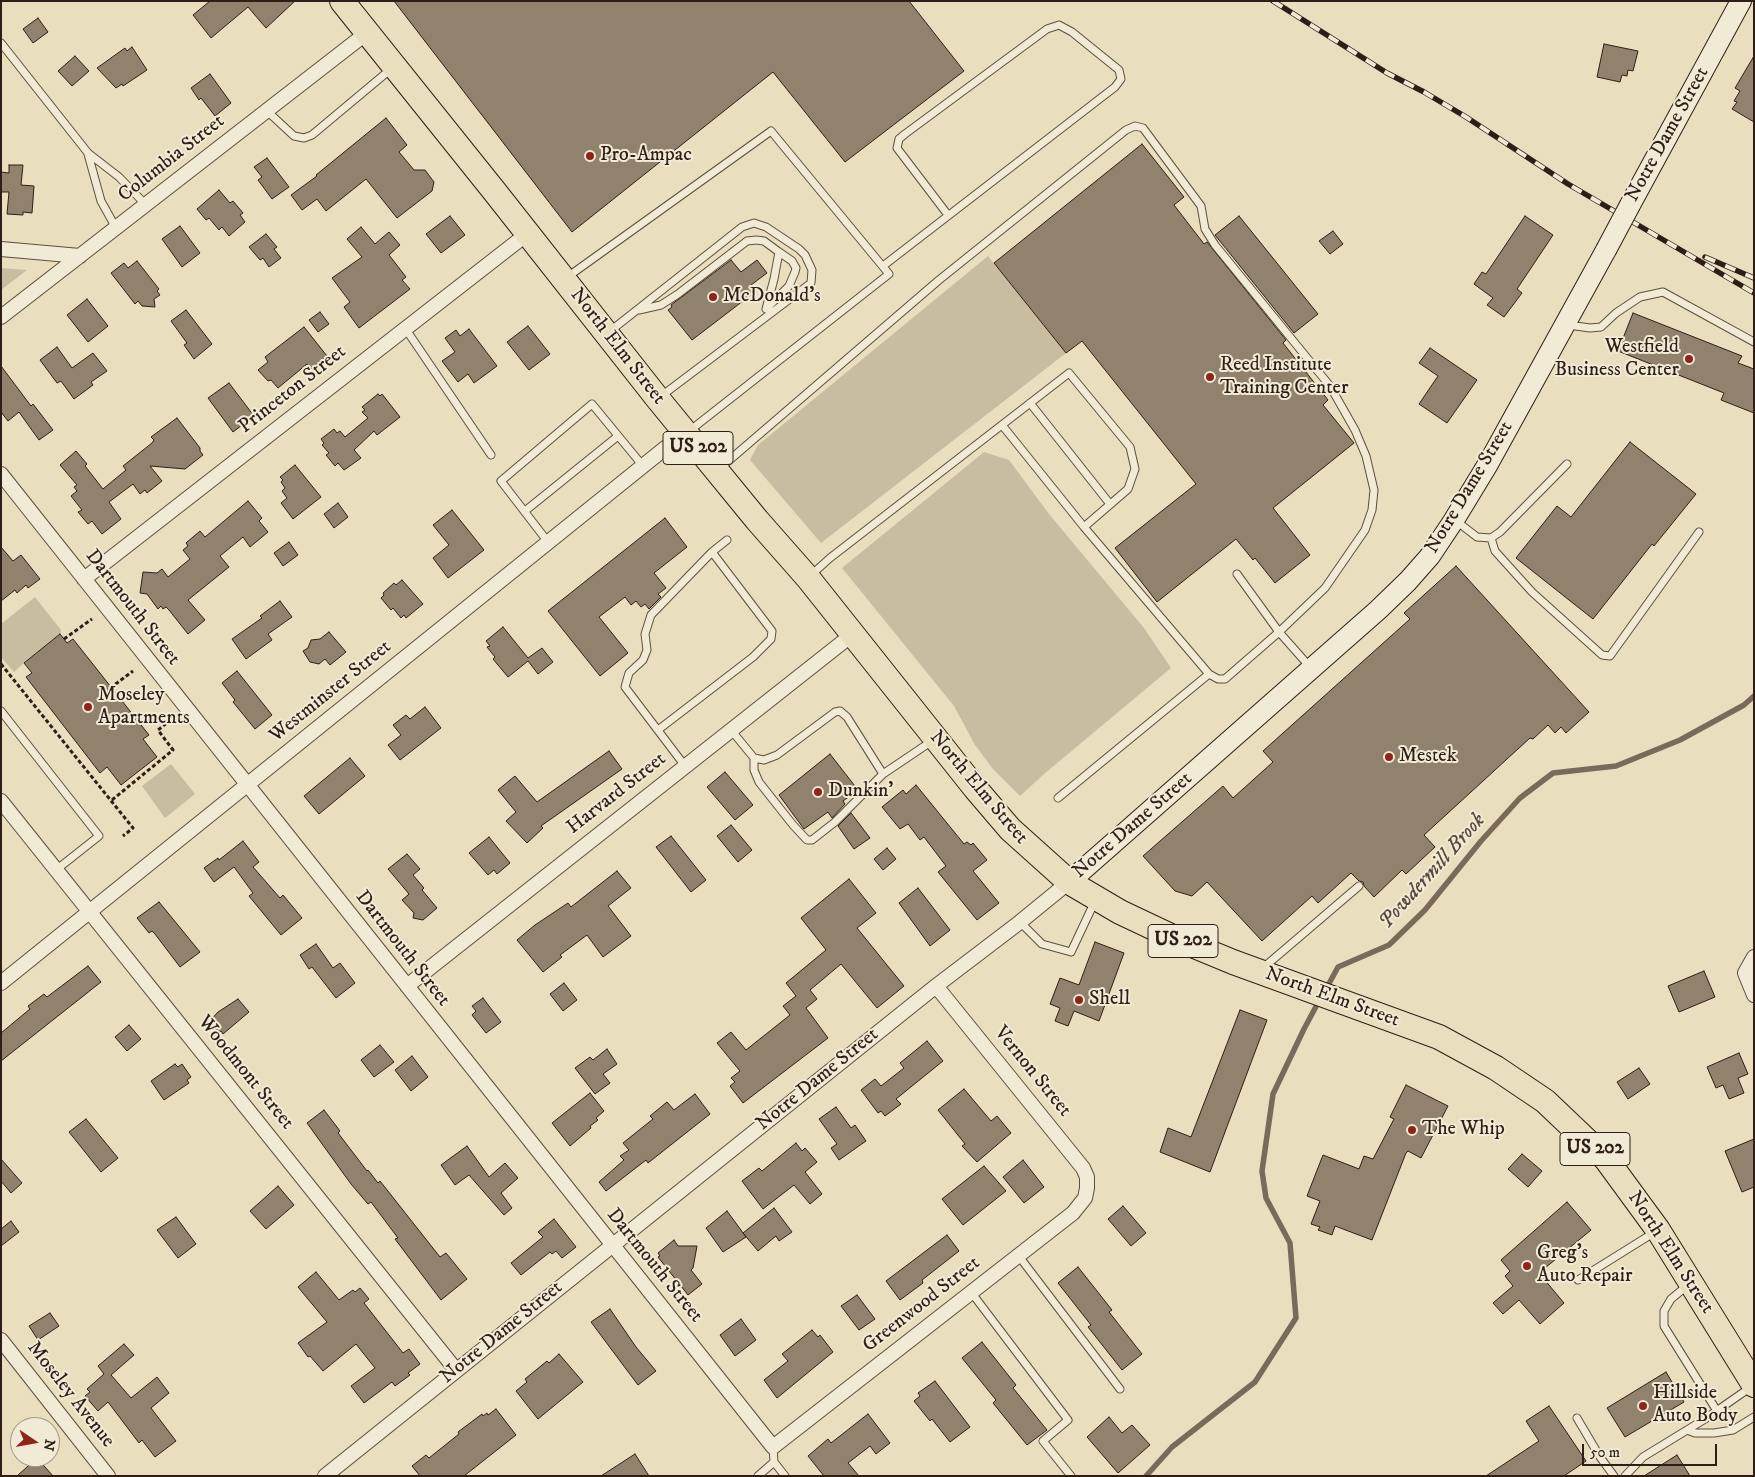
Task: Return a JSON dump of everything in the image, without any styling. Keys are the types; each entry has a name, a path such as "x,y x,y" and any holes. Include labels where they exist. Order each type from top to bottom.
{"highway":[{"name":"North Elm Street","path":"342,1 658,399 808,578 975,788 1010,829 1069,882 1096,899 1175,938 1439,1037 1496,1068 1545,1101 1606,1159 1658,1230 1753,1382"}],"main road":[{"name":"Notre Dame Street","path":"1069,882 1378,610 1430,556 1488,464 1741,1"}],"street":[{"name":"Columbia Street","path":"1,317 368,32"},
{"name":"Princeton Street","path":"84,578 528,234"},
{"path":"1,249 80,256"},
{"name":"Westminster Street","path":"1,983 686,433"},
{"name":"Dartmouth Street","path":"1,474 773,1447"},
{"name":"Harvard Street","path":"407,986 853,634"},
{"name":"Woodmont Street","path":"1,802 257,1119 456,1370"},
{"name":"Notre Dame Street","path":"325,1476 936,986 1069,882"},
{"path":"1754,957 1745,974 1754,995"},
{"name":"Vernon Street","path":"936,986 1079,1161 1087,1177 1088,1188"},
{"name":"Greenwood Street","path":"773,1447 1079,1207 1085,1198 1088,1188"},
{"name":"Moseley Avenue","path":"1,1340 108,1476"}],"lane":[{"path":"883,266 1115,87 1121,79 1119,70 1072,32 1058,25 1047,28 899,139 897,148 948,215"},
{"path":"1,43 88,153 119,177 146,204"},
{"path":"267,111 294,136 304,138 312,135 395,66"},
{"path":"716,470 939,280 1126,130 1135,126 1143,128 1201,206 1205,229 1215,245 1330,386 1356,430 1366,456 1374,490 1372,510 1365,530 1325,588 1279,632 1224,679 1218,679 1209,674 1084,527 1002,425"},
{"path":"564,279 771,131 883,266 889,274 686,433"},
{"path":"88,153 101,201 116,228"},
{"path":"607,334 742,227 754,223 766,227 799,249 808,260 812,270 811,283 658,399"},
{"path":"637,310 661,305 747,240 764,241 792,261 796,268 789,286 745,332"},
{"path":"766,309 779,252"},
{"path":"1565,325 1590,328 1602,326 1616,313 1640,297 1663,292 1754,342"},
{"path":"405,328 491,455"},
{"path":"808,578 830,558 1070,373 1130,447 1135,469 1128,489 1084,527"},
{"path":"1030,403 1110,504"},
{"path":"548,542 501,481 592,404 643,466"},
{"path":"525,512 618,436"},
{"path":"1454,520 1478,537 1490,538 1500,532 1567,464"},
{"path":"1490,538 1495,551 1532,592 1602,655 1610,656 1699,532"},
{"path":"685,766 625,688 629,673 643,660 647,650 645,634 651,615 712,552 727,540"},
{"path":"658,730 753,658 770,639 772,630 712,552"},
{"path":"1237,574 1279,632 1312,669"},
{"path":"1058,798 1209,674"},
{"path":"1,711 100,836 55,870"},
{"path":"731,730 754,758 764,760 777,756 835,712 840,711 847,717 883,774"},
{"path":"754,758 754,770 759,782 793,825 807,840 812,840 835,822 883,774 936,738"},
{"path":"1259,971 1359,886"},
{"path":"1020,922 1042,944 1072,952 1096,899"},
{"path":"1578,1280 1658,1230"},
{"path":"1018,1255 1120,1389"},
{"path":"1691,1283 1671,1299 1664,1311 1664,1326 1717,1411"},
{"path":"971,1292 1068,1420 1043,1441 1071,1476"},
{"path":"1625,1476 1643,1457 1717,1411 1753,1382"},
{"path":"1687,1430 1696,1432 1733,1430 1754,1417"},
{"path":"1577,1418 1600,1457 1614,1476"},
{"path":"773,1447 774,1462 785,1476"},
{"path":"758,1476 774,1462"}],"path":[{"path":"64,639 92,619"},
{"path":"1,664 134,828 123,836"},
{"path":"105,692 133,671"},
{"path":"112,801 173,750 158,730 172,719"}],"shaded area":[{"path":"988,256 1066,353 821,543 750,460 758,445"},
{"path":"1,268 27,270 1,290"},
{"path":"984,452 1009,460 1049,514 1144,628 1171,668 1020,796 993,769 975,745 954,706 842,568"},
{"path":"35,597 61,630 60,634 14,672 1,657 1,624"},
{"path":"171,764 195,794 165,818 142,786"}],"building":[{"path":"210,1 295,1 266,28 248,7 211,38 193,15"},
{"name":"Pro-Ampac","path":"394,1 909,1 964,71 845,162 773,72 572,232"},
{"path":"38,18 48,32 33,43 23,29"},
{"path":"1604,44 1638,51 1633,71 1628,70 1627,76 1622,75 1620,82 1597,77"},
{"path":"132,47 147,70 123,86 122,84 116,88 97,68 125,48 127,51"},
{"path":"75,56 89,71 72,86 58,71"},
{"path":"1754,56 1754,122 1732,109 1737,102 1734,101 1740,91 1735,88"},
{"path":"210,74 231,103 215,116 201,98 199,100 191,88"},
{"path":"386,118 407,145 399,152 414,170 425,170 434,182 432,191 397,218 366,179 326,211 317,199 302,210 291,195 317,176"},
{"name":"Reed Institute Training Center","path":"1142,144 1184,197 1174,205 1204,244 1207,242 1286,340 1283,343 1328,400 1323,405 1354,443 1273,508 1310,555 1275,583 1255,558 1253,560 1236,539 1157,602 1115,548 1196,484 1082,341 1066,353 994,263"},
{"path":"267,158 289,187 272,199 258,180 262,177 254,167"},
{"path":"9,165 23,165 21,185 34,186 32,213 23,212 23,215 7,214 9,192 1,192 1,172 9,173"},
{"path":"219,190 230,203 233,201 243,213 240,215 245,222 229,236 222,227 219,230 209,218 206,220 197,209"},
{"path":"450,216 465,235 441,253 426,234"},
{"path":"1239,216 1318,314 1294,333 1215,235"},
{"path":"1525,216 1553,235 1517,289 1522,293 1504,317 1487,305 1493,298 1474,284 1482,272 1486,274"},
{"path":"180,226 200,253 182,267 162,239"},
{"path":"361,227 375,244 389,232 400,245 389,255 406,277 402,280 410,289 359,328 344,307 350,302 332,278 362,257 347,239"},
{"path":"1333,231 1343,244 1330,254 1319,241"},
{"path":"266,234 277,247 274,249 281,258 269,267 263,258 260,260 249,247"},
{"name":"McDonald's","path":"731,260 741,272 757,260 767,273 751,285 756,291 692,340 668,310 672,307 671,305"},
{"path":"137,261 159,289 157,291 160,295 154,299 155,307 142,306 138,301 135,304 111,273 124,263 128,268"},
{"path":"87,299 108,326 88,342 67,315"},
{"path":"186,310 212,344 194,359 184,345 187,343 171,321"},
{"path":"320,312 329,324 318,332 309,320"},
{"name":"Westfield Business Center","path":"1633,313 1742,356 1738,363 1754,369 1754,413 1721,400 1724,393 1618,351"},
{"path":"528,326 550,354 529,370 507,342"},
{"path":"304,327 327,356 311,369 307,364 278,388 258,370 268,362 265,357"},
{"path":"469,329 497,366 474,383 468,374 458,382 442,361 455,352 445,338 456,330 460,336"},
{"path":"57,347 72,368 93,353 107,371 91,382 93,385 74,399 61,381 57,383 40,360"},
{"path":"1430,348 1477,380 1447,423 1419,404 1438,376 1419,363"},
{"path":"1,366 31,406 33,404 53,430 39,440 19,412 8,421 1,412"},
{"path":"229,383 254,416 233,432 208,398"},
{"path":"378,394 380,396 382,394 400,417 377,435 374,431 354,450 361,458 344,470 338,463 335,466 326,455 329,453 322,445 324,443 321,439 334,429 337,433 340,431 345,437 368,418 362,412 365,410 362,407"},
{"path":"177,418 200,448 203,455 185,469 150,466 162,481 147,493 145,490 140,494 133,484 109,502 121,519 102,534 92,521 88,524 78,512 82,510 71,496 77,491 74,487 77,485 60,465 76,451 103,489 126,470 123,466 152,443 154,440 151,437"},
{"path":"1630,442 1696,494 1654,546 1652,544 1593,619 1516,558 1557,506 1571,517"},
{"path":"295,465 321,497 293,519 281,503 287,498 282,491 285,488 280,477"},
{"path":"248,501 262,518 259,521 268,532 250,547 243,537 220,556 229,567 188,600 205,620 188,634 166,607 163,609 161,606 158,609 147,594 140,593 143,572 157,573 162,569 168,577 190,559 183,550 188,546 186,543 200,531 205,537"},
{"path":"338,503 348,517 334,528 324,514"},
{"path":"452,510 484,550 448,578 433,558 449,545 433,525"},
{"path":"665,518 687,547 654,573 666,588 658,594 661,597 649,609 645,604 641,607 636,601 631,605 625,597 599,617 628,653 600,676 548,611"},
{"path":"289,542 298,555 283,566 274,553"},
{"path":"1,547 13,561 21,555 40,579 28,588 26,585 17,593 15,590 1,601"},
{"name":"Mestek","path":"1456,566 1589,712 1566,733 1561,727 1555,733 1548,725 1533,739 1530,738 1424,835 1435,847 1406,874 1402,870 1374,897 1364,886 1363,882 1359,881 1351,873 1318,903 1312,896 1262,941 1207,882 1192,896 1175,891 1143,856 1223,786 1233,798 1273,762 1263,751 1410,619 1404,613"},
{"path":"402,580 423,604 406,618 404,615 401,618 393,608 391,610 381,598 384,595 383,593 394,583 396,585"},
{"path":"280,601 292,617 268,634 272,640 246,659 232,639 262,618 260,616"},
{"path":"503,627 528,658 542,648 553,662 538,674 528,661 508,677 493,659 495,657 487,647 490,646 486,641"},
{"path":"329,632 346,652 330,665 325,659 319,664 310,662 303,651 308,648 311,640 320,639"},
{"name":"Moseley Apartments","path":"60,634 67,643 73,639 149,735 143,739 157,757 121,785 107,767 100,773 26,677 32,673 24,663"},
{"path":"237,671 272,715 255,729 233,702 235,700 222,683"},
{"path":"425,707 441,728 400,760 388,745 401,735 393,725 406,715 410,719"},
{"path":"609,751 622,769 541,826 543,828 527,843 506,821 516,812 498,790 515,776 537,802"},
{"name":"Dunkin'","path":"830,754 858,790 843,801 845,804 832,818 828,812 804,829 779,795"},
{"path":"350,758 365,776 319,814 304,796"},
{"path":"725,772 753,805 735,820 707,787"},
{"path":"916,785 964,844 967,842 971,845 973,843 987,860 973,871 999,903 977,920 938,872 946,866 924,837 920,840 908,824 900,829 882,807 903,790 906,794"},
{"path":"851,813 870,838 854,849 838,826"},
{"path":"731,825 752,850 738,862 717,836"},
{"path":"671,836 706,880 691,892 656,847"},
{"path":"489,837 510,863 497,874 494,870 488,875 469,853"},
{"path":"243,841 259,862 253,867 280,898 283,895 302,918 281,935 249,896 253,893 234,867 214,882 204,868 218,858 219,860"},
{"path":"887,848 896,859 883,870 874,859"},
{"path":"407,854 420,869 413,875 424,888 422,890 437,908 423,920 413,918 414,913 402,900 409,894 388,869"},
{"path":"617,871 631,888 608,906 631,936 603,957 587,935 560,955 562,957 543,972 517,940 535,925 568,903 571,907"},
{"path":"849,879 876,913 857,928 904,986 877,1008 841,964 810,990 817,999 806,1008 828,1038 743,1103 730,1086 735,1082 731,1078 740,1071 717,1043 731,1032 746,1050 790,1015 783,1006 796,996 786,983 826,950 801,918"},
{"path":"918,888 950,930 930,946 899,903"},
{"path":"159,902 200,952 180,967 155,934 152,931 149,933 137,918"},
{"path":"1095,942 1124,953 1099,1021 1074,1011 1068,1026 1055,1021 1060,1008 1050,1004 1060,978 1079,985"},
{"path":"316,944 333,968 340,963 355,983 336,998 312,967 309,969 300,955"},
{"path":"88,966 101,982 1,1061 1,1033 30,1009 28,1006 44,994 47,997"},
{"path":"1704,971 1715,997 1679,1012 1668,986"},
{"path":"564,983 577,1000 563,1011 550,994"},
{"path":"483,998 501,1022 486,1033 472,1015 476,1011 472,1006"},
{"path":"238,999 249,1012 223,1034 221,1031 218,1034 208,1023 218,1012"},
{"path":"1240,1010 1267,1020 1210,1172 1160,1152 1168,1128 1191,1137"},
{"path":"129,1025 141,1039 127,1051 115,1037"},
{"path":"927,1041 943,1061 896,1099 901,1104 885,1116 881,1111 878,1113 861,1090 875,1079 881,1086 904,1068 900,1063"},
{"path":"380,1045 394,1062 374,1077 361,1060"},
{"path":"607,1049 617,1064 603,1074 610,1083 595,1094 575,1068 590,1057 593,1060"},
{"path":"1739,1053 1748,1074 1738,1078 1744,1093 1729,1099 1723,1085 1716,1088 1707,1067"},
{"path":"412,1056 428,1077 411,1091 395,1070"},
{"path":"175,1064 178,1067 182,1064 191,1077 187,1080 189,1083 164,1100 151,1081"},
{"path":"1639,1068 1650,1084 1628,1099 1617,1082"},
{"path":"1406,1085 1448,1106 1421,1158 1408,1151 1406,1153 1372,1240 1335,1226 1332,1235 1318,1230 1320,1227 1311,1224 1320,1201 1307,1196 1323,1155 1359,1169 1364,1156 1373,1159 1394,1119 1390,1117"},
{"path":"964,1089 991,1121 997,1116 1011,1133 977,1162 962,1146 965,1144 938,1110"},
{"path":"590,1093 604,1111 596,1118 598,1120 590,1126 591,1128 570,1146 552,1123"},
{"path":"695,1094 710,1114 648,1163 646,1160 606,1191 599,1182 624,1160 620,1156 629,1150 623,1143 653,1119 650,1116 667,1102 674,1110"},
{"path":"836,1107 851,1128 855,1125 866,1141 839,1160 831,1148 837,1144 819,1119"},
{"path":"324,1110 340,1131 338,1133 367,1171 378,1183 380,1181 440,1257 446,1253 467,1279 441,1300 395,1239 398,1238 371,1202 368,1204 351,1184 307,1123"},
{"path":"86,1119 118,1158 101,1172 69,1132"},
{"path":"1754,1139 1754,1187 1742,1192 1725,1151"},
{"path":"796,1143 802,1151 805,1148 817,1162 805,1172 822,1194 810,1204 794,1185 763,1209 742,1181 759,1168 762,1171"},
{"path":"467,1146 489,1177 505,1163 518,1178 501,1193 512,1208 504,1215 469,1175 455,1185 441,1165"},
{"path":"1522,1154 1542,1171 1528,1187 1508,1169"},
{"path":"1,1159 22,1183 11,1193 1,1181"},
{"path":"1023,1160 1044,1187 1024,1203 1003,1177"},
{"path":"984,1166 1006,1191 963,1225 942,1199"},
{"path":"278,1186 294,1205 266,1229 250,1211"},
{"name":"Greg's Auto Repair","path":"1567,1202 1591,1230 1539,1273 1564,1303 1540,1324 1519,1300 1503,1314 1493,1303 1513,1286 1505,1276 1510,1271 1501,1260"},
{"path":"1123,1206 1146,1233 1131,1246 1108,1219"},
{"path":"774,1208 792,1232 779,1241 776,1236 758,1251 743,1233"},
{"path":"727,1211 746,1237 723,1252 706,1228"},
{"path":"176,1217 196,1244 178,1258 157,1230"},
{"path":"554,1219 576,1247 562,1258 556,1251 552,1254 550,1252 521,1275 511,1263 543,1237 538,1232"},
{"path":"11,1221 19,1232 1,1246 1,1229"},
{"path":"947,1235 959,1251 922,1280 923,1283 900,1300 886,1281"},
{"path":"674,1240 678,1246 697,1246 691,1270 702,1284 688,1295 658,1257 660,1256 658,1253"},
{"path":"1078,1267 1112,1310 1109,1312 1142,1354 1122,1370 1088,1327 1091,1325 1058,1283"},
{"path":"316,1272 339,1300 353,1290 355,1292 360,1288 369,1299 364,1303 403,1353 409,1349 420,1364 408,1373 410,1375 395,1386 392,1382 364,1403 351,1386 375,1368 356,1344 323,1371 310,1356 308,1357 298,1343 327,1322 298,1287"},
{"path":"857,1295 875,1319 859,1330 841,1306"},
{"path":"610,1309 636,1347 656,1371 638,1385 591,1322"},
{"path":"50,1313 59,1326 38,1340 29,1326"},
{"path":"741,1319 756,1340 735,1356 720,1335"},
{"path":"812,1330 818,1337 820,1335 833,1352 777,1398 764,1380 788,1361 782,1354"},
{"path":"982,1342 1016,1385 1013,1388 1047,1430 1027,1445 993,1403 996,1400 962,1358"},
{"path":"124,1344 134,1355 111,1375 131,1398 157,1377 169,1393 151,1408 176,1441 155,1457 142,1440 139,1443 108,1402 98,1411 85,1396 90,1392 87,1389 104,1374 98,1366"},
{"path":"559,1354 583,1382 538,1419 516,1391 527,1382 525,1379"},
{"name":"Hillside Auto Body","path":"1666,1372 1684,1402 1625,1437 1607,1408"},
{"path":"935,1381 970,1427 950,1442 932,1419 930,1421 914,1401 920,1396 918,1393"},
{"path":"1549,1406 1586,1461 1564,1476 1486,1476 1539,1441 1526,1421"},
{"path":"496,1409 516,1435 464,1476 420,1476 412,1466 426,1455 429,1458 482,1414 483,1416 487,1413 488,1415"},
{"path":"868,1414 890,1443 876,1454 870,1446 848,1463 859,1476 824,1476 808,1456 828,1439 831,1443"},
{"path":"1109,1417 1122,1433 1132,1425 1150,1445 1118,1473 1087,1437"},
{"path":"635,1454 649,1476 601,1476"},
{"path":"1677,1455 1690,1476 1644,1476"},
{"path":"27,1467 45,1467 53,1476 17,1476"}],"waterway":[{"name":"Powdermill Brook","path":"1325,991 1338,967 1389,945 1425,910 1481,841 1520,798 1553,773 1616,766 1680,740 1744,705 1754,696"},
{"name":"Powdermill Brook","path":"1146,1476 1172,1447 1255,1382 1296,1318 1290,1243 1266,1198 1262,1171 1273,1094 1320,999"}],"railway":[{"path":"1273,1 1387,73 1466,117 1568,184 1754,293"},
{"path":"1705,257 1754,278"}],"place":[{"name":"Pro-Ampac","path":"590,156"},
{"name":"McDonald's","path":"713,297"},
{"name":"Westfield Business Center","path":"1689,359"},
{"name":"Reed Institute Training Center","path":"1210,377"},
{"name":"Moseley Apartments","path":"88,707"},
{"name":"Mestek","path":"1389,757"},
{"name":"Dunkin'","path":"818,792"},
{"name":"Shell","path":"1079,1000"},
{"name":"The Whip","path":"1412,1130"},
{"name":"Greg's Auto Repair","path":"1527,1266"},
{"name":"Hillside Auto Body","path":"1643,1406"}]}
